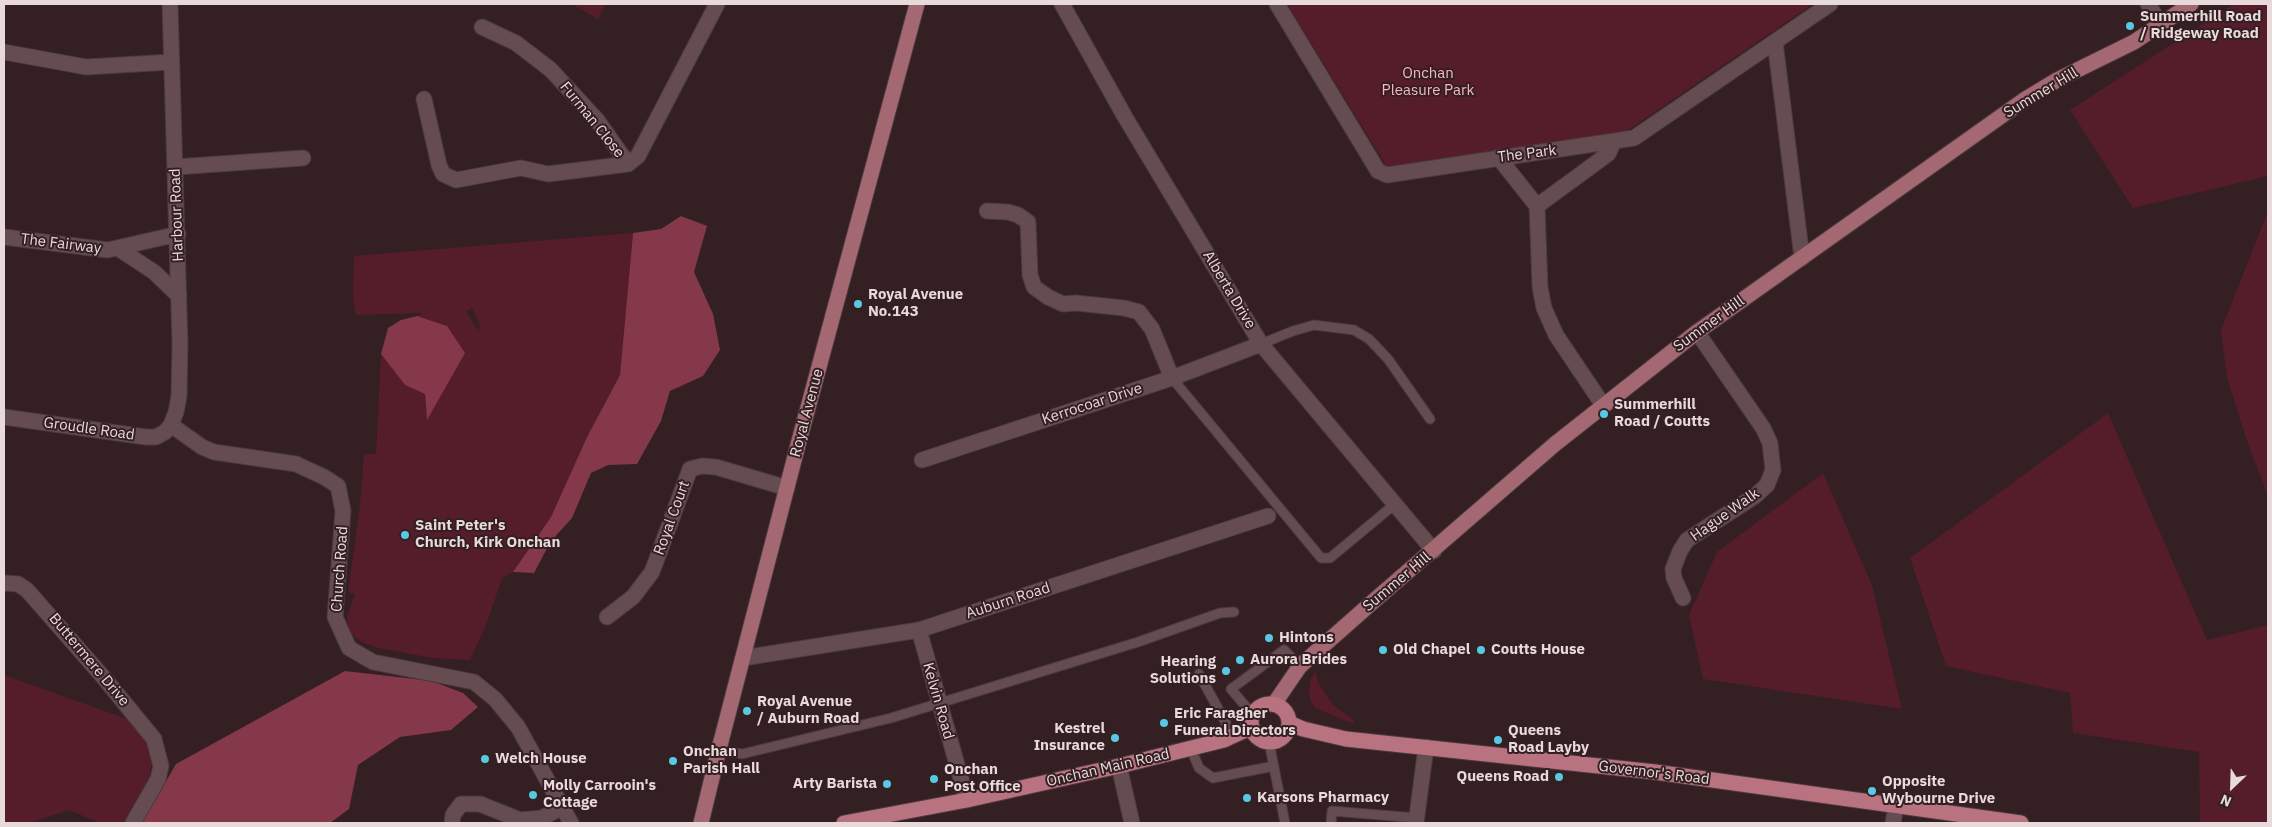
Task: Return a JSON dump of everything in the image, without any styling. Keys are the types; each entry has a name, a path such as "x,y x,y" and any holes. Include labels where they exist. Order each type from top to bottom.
{"highway":[{"path":"1274,704 1285,711 1289,723 1285,734 1281,738 1269,742 1258,737 1252,721 1262,706 1274,704"},
{"name":"Onchan Main Road","path":"845,823 967,800 1191,749 1224,740 1252,721"},
{"name":"Governor's Road","path":"1289,723 1303,729 1346,739 1426,746 1655,772 2020,823"}],"main road":[{"name":"Royal Avenue","path":"701,823 718,749 917,4"},
{"name":"Summer Hill","path":"1274,704 1300,666 1555,444 1697,332 2024,100 2056,80 2134,42 2191,4"}],"street":[{"name":"Harbour Road","path":"170,4 179,296 179,396 171,425"},
{"name":"Furman Close","path":"424,99 439,165 443,174 456,180 522,168 548,174 628,164 638,156 718,4"},
{"name":"Alberta Drive","path":"1062,4 1125,117 1261,344 1434,551"},
{"name":"The Park","path":"1277,4 1378,171 1387,175 1634,138 1830,4"},
{"path":"2148,4 2161,25"},
{"name":"Furman Close","path":"482,27 516,43 551,70 597,120 628,164"},
{"path":"1775,42 1802,258"},
{"path":"4,52 86,67 171,62"},
{"path":"1537,206 1608,154 1614,142"},
{"path":"1498,157 1537,206 1540,287 1544,308 1556,335 1603,405"},
{"path":"176,167 303,158"},
{"path":"987,212 1008,212 1018,215 1028,222 1030,275 1034,287 1048,297 1063,304 1076,303 1124,308 1139,312 1152,330 1172,378"},
{"name":"The Fairway","path":"4,237 108,250 178,234"},
{"name":"The Fairway","path":"119,249 154,272 179,296"},
{"name":"Hague Walk","path":"1683,598 1674,578 1673,569 1680,550 1688,540 1755,496 1767,484 1772,470 1770,444 1763,428 1697,332"},
{"name":"Kerrocoar Drive","path":"922,460 1172,378 1261,344"},
{"name":"Groudle Road","path":"4,417 146,438 156,437 165,432 171,425"},
{"name":"Church Road","path":"171,425 202,447 214,452 296,464 338,486 344,512 335,617 350,648 373,662 474,682 494,699 518,727 571,823"},
{"name":"Royal Court","path":"606,617 633,597 652,572 690,469 702,466 716,468 788,488"},
{"name":"Auburn Road","path":"743,658 919,630 1268,516"},
{"name":"Buttermere Drive","path":"4,582 22,587 41,605 154,739 161,766 158,780 133,823"},
{"name":"Kelvin Road","path":"919,630 967,800"},
{"path":"1416,821 1426,746"},
{"path":"1119,766 1132,823"},
{"path":"452,823 453,815 461,804 480,804 520,820 542,818 562,807"},
{"path":"1892,823 1896,806"}],"lane":[{"path":"1261,344 1314,325 1354,330 1369,339 1388,359 1430,419"},
{"path":"1172,378 1321,558 1330,558 1395,504"},
{"path":"718,749 742,754 939,705 1138,642 1220,613 1234,612"},
{"path":"1252,721 1231,689 1284,650 1300,666"},
{"path":"1199,674 1226,722 1224,740"},
{"path":"1269,742 1285,823"},
{"path":"1191,749 1199,768 1213,778 1274,766"},
{"path":"1331,823 1332,811 1416,821"}],"green space":[{"path":"571,4 606,4 598,19"},
{"name":"Onchan Pleasure Park","path":"1287,4 1813,4 1618,137 1387,167"},
{"path":"2234,4 2268,4 2268,176 2133,208 2070,110"},
{"path":"2268,211 2268,496 2248,444 2227,378 2221,330"},
{"path":"633,233 620,375 587,437 551,517 513,572 502,579 485,628 470,660 432,658 374,647 354,636 349,628 347,616 355,594 348,592 360,505 364,454 376,454 381,354 405,385 425,394 427,419 447,326 417,316 422,313 356,315 353,298 354,256","holes":["472,308 480,326 478,331 466,311"]},
{"path":"2108,413 2207,640 2268,625 2268,823 2200,823 2199,752 2073,733 2070,693 1946,666 1910,558"},
{"path":"1823,473 1872,585 1902,709 1703,679 1689,615 1717,552"},
{"path":"1315,671 1319,684 1333,705 1353,719 1354,724 1315,708 1310,700 1309,691 1310,681"},
{"path":"4,675 130,720 148,743 152,762 149,777 124,823 100,823 69,810 29,823 4,823"}],"shaded area":[{"path":"681,216 707,226 694,272 713,314 720,350 703,376 670,391 661,421 637,464 608,465 591,473 572,518 551,541 534,573 513,572 551,517 587,437 620,375 633,233 661,229"},
{"path":"417,316 447,326 465,353 427,420 425,394 405,385 381,354 388,328 401,320"},
{"path":"345,671 432,681 463,693 478,707 451,730 400,737 358,765 349,809 330,823 142,823 176,764"}],"place":[{"name":"Summerhill Road / Ridgeway Road","path":"2130,26"},
{"name":"Royal Avenue No.143","path":"858,304"},
{"name":"Summerhill Road / Coutts","path":"1604,414"},
{"name":"Saint Peter's Church, Kirk Onchan","path":"405,535"},
{"name":"Hintons","path":"1269,638"},
{"name":"Old Chapel","path":"1383,650"},
{"name":"Coutts House","path":"1481,650"},
{"name":"Aurora Brides","path":"1240,660"},
{"name":"Hearing Solutions","path":"1226,671"},
{"name":"Royal Avenue / Auburn Road","path":"747,711"},
{"name":"Eric Faragher Funeral Directors","path":"1164,723"},
{"name":"Kestrel Insurance","path":"1115,738"},
{"name":"Queens Road Layby","path":"1498,740"},
{"name":"Welch House","path":"485,759"},
{"name":"Onchan Parish Hall","path":"673,761"},
{"name":"Queens Road","path":"1559,777"},
{"name":"Onchan Post Office","path":"934,779"},
{"name":"Arty Barista","path":"887,784"},
{"name":"Opposite Wybourne Drive","path":"1872,791"},
{"name":"Molly Carrooin's Cottage","path":"533,795"},
{"name":"Karsons Pharmacy","path":"1247,798"}]}
